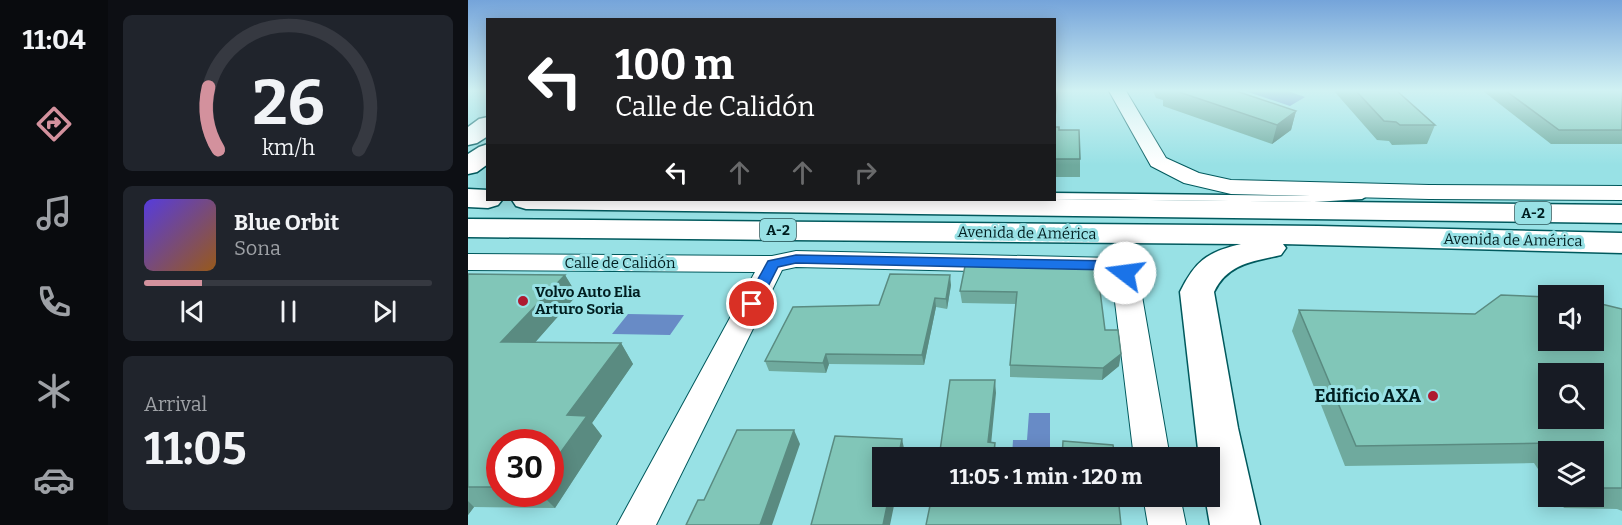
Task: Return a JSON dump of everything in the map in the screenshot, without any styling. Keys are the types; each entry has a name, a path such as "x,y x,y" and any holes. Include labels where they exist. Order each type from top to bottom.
{"main road":[{"path":"468,138 486,125"},
{"path":"468,166 486,153"},
{"path":"468,198 486,197"},
{"name":"Avenida de América","path":"585,201 1622,214"},
{"name":"Avenida de América","path":"468,228 1318,235 1622,243"},
{"path":"1235,525 1216,428 1197,292 1203,277 1217,262 1238,253 1272,248 1422,250 1481,239"}],"street":[{"path":"1131,116 1158,162 1192,178 1231,187 1429,192 1622,193"},
{"name":"Calle de Calidón","path":"468,262 772,264 796,259 1114,266 1125,273 1150,447"},
{"path":"636,525 772,264"},
{"path":"1163,507 1167,525"}],"lane":[{"path":"1056,196 1314,199 1429,192"}],"water":[{"path":"628,314 684,315 670,335 612,334"},
{"path":"1029,413 1050,413 1050,447 1013,447 1013,440 1027,440"}],"building":[{"path":"1249,116 1290,116 1277,125"},
{"path":"1379,116 1424,116 1435,125 1400,125 1396,122 1384,121"},
{"path":"1539,116 1622,116 1622,130 1559,130"},
{"path":"1056,127 1059,127 1059,130 1079,130 1080,159 1056,159"},
{"path":"965,266 1097,267 1105,330 1118,330 1121,354 1103,368 1010,365 1017,292 960,291"},
{"path":"468,274 565,275 501,342 621,343 567,415 587,416 564,448 564,429 486,429 486,487 468,487"},
{"path":"890,274 950,275 946,299 935,298 922,355 826,354 823,363 765,361 793,307 879,305"},
{"name":"Edificio AXA","path":"1501,295 1538,297 1538,351 1604,351 1604,305 1622,309 1622,488 1604,488 1604,441 1356,446 1299,310 1475,314"},
{"path":"950,380 995,380 988,442 995,443 994,447 941,447"},
{"path":"737,430 794,430 760,525 686,525 698,500 704,500"},
{"path":"835,436 902,439 900,447 872,447 872,507 887,507 883,525 811,525"},
{"path":"1063,441 1113,445 1113,447 1063,447"},
{"path":"930,507 1119,507 1121,525 926,525"}],"place":[{"name":"Volvo Auto Elia Arturo Soria","path":"523,301"},
{"name":"Edificio AXA","path":"1433,396"}],"route":[{"path":"752,304 772,264 796,259 1114,266 1125,273"}]}
